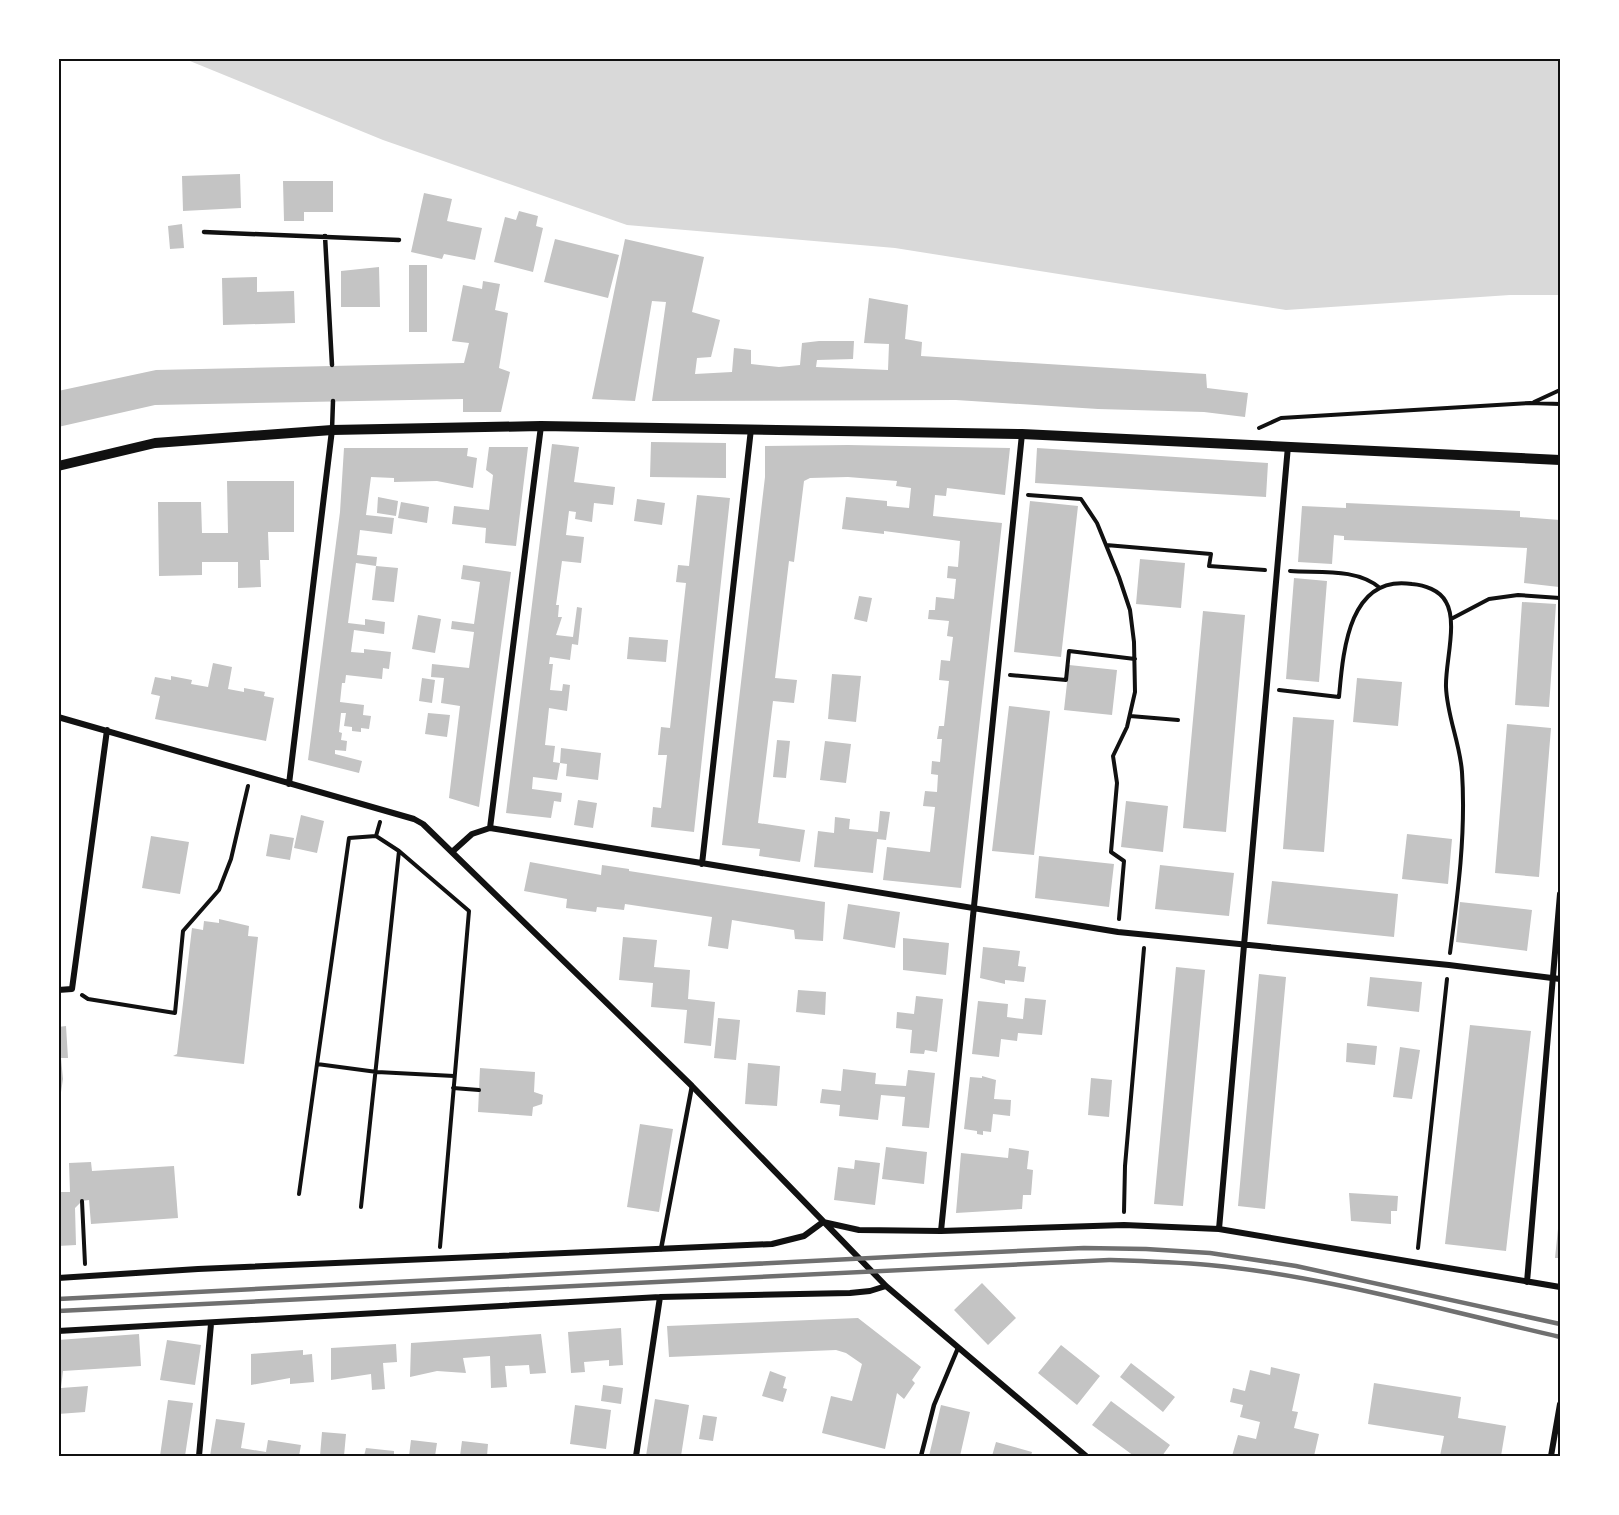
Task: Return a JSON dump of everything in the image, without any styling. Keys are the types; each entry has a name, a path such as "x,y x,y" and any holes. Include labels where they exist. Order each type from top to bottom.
{"street":[{"path":"490,828 541,426"},
{"path":"58,466 155,443 332,430 541,426 1022,434 1288,445 1560,460"},
{"path":"702,864 751,428"},
{"path":"288,784 332,430"},
{"path":"941,1231 1022,434"},
{"path":"1219,1228 1288,445"},
{"path":"58,717 414,819 431,831 692,1086 884,1283 1086,1456"},
{"path":"58,990 72,989 107,730"},
{"path":"452,852 472,834 490,828 973,910 1118,932 1449,965 1557,979"},
{"path":"1527,1282 1557,979 1560,894"},
{"path":"58,1278 198,1269 772,1244 804,1236 823,1222 859,1230 941,1231 1124,1225 1219,1228 1416,1264 1560,1287"},
{"path":"58,1331 660,1297 850,1293 878,1288 884,1283"},
{"path":"636,1456 660,1297"},
{"path":"199,1456 211,1324"},
{"path":"1551,1456 1560,1404"}],"lane":[{"path":"204,232 399,240"},
{"path":"325,236 332,365"},
{"path":"332,430 333,401"},
{"path":"661,1249 692,1086"},
{"path":"921,1456 934,1405 958,1348"}],"path":[{"path":"1530,403 1560,390"},
{"path":"1246,443 1261,426 1281,418 1530,403 1560,404"},
{"path":"1015,494 1081,499 1097,523 1130,610 1135,659 1135,692 1130,716 1113,756 1116,783 1111,852 1124,861 1118,932"},
{"path":"1106,545 1211,554 1209,566 1346,574 1369,579 1380,588"},
{"path":"1267,689 1339,697 1343,653 1348,629 1356,611 1380,588 1399,582 1428,586 1446,601 1451,619 1446,689 1457,740 1463,801 1462,860 1416,1264"},
{"path":"1451,619 1490,599 1518,595 1560,598"},
{"path":"997,674 1066,680 1069,651 1135,659"},
{"path":"1130,716 1178,720"},
{"path":"72,989 88,999 175,1013 183,931 219,890 231,860 250,773"},
{"path":"299,1194 349,838 376,836 399,851 469,911 441,1238"},
{"path":"361,1207 399,851"},
{"path":"1124,1225 1125,1166 1145,935"},
{"path":"317,1064 377,1072 454,1076"},
{"path":"453,1088 479,1090"},
{"path":"82,1201 85,1277"}],"shaded area":[{"path":"185,59 1560,59 1560,295 1510,295 1286,310 895,248 627,225 383,140"}],"building":[{"path":"240,174 241,208 183,211 182,176"},
{"path":"283,181 333,181 333,212 304,212 304,221 284,221"},
{"path":"424,193 452,199 447,221 482,228 475,260 444,254 442,259 411,252"},
{"path":"519,211 538,216 536,226 543,228 533,272 494,262 505,217 516,220"},
{"path":"182,224 184,248 170,249 168,226"},
{"path":"555,239 619,255 608,298 544,282"},
{"path":"625,239 704,257 692,312 720,320 711,357 697,358 695,374 732,372 734,348 751,350 751,364 779,367 800,365 802,343 819,341 854,341 853,359 817,360 816,367 888,370 889,344 864,343 869,298 908,305 905,339 922,342 921,356 1206,374 1207,388 1248,393 1245,417 1204,412 1098,409 956,400 652,401 666,302 652,301 635,401 592,399"},
{"path":"409,265 427,265 427,332 409,332"},
{"path":"379,267 380,307 341,307 341,271"},
{"path":"257,277 257,292 294,291 295,323 223,325 222,278"},
{"path":"483,281 500,284 495,310 508,313 499,368 510,372 501,412 463,412 463,399 155,405 58,427 58,391 156,370 464,363 469,343 452,341 463,285 482,289"},
{"path":"651,442 726,443 726,478 650,477"},
{"path":"552,444 579,447 574,482 615,487 613,505 594,503 592,522 575,519 576,512 569,511 566,535 584,537 581,563 562,561 556,605 559,605 558,617 562,617 556,635 573,637 577,607 582,608 578,645 572,644 570,660 550,657 549,664 553,664 550,690 562,691 563,684 570,685 567,711 549,708 545,745 555,746 553,762 560,763 557,780 533,777 532,789 562,793 561,802 554,801 551,818 506,813"},
{"path":"765,446 1010,448 1005,495 947,488 946,496 935,495 933,516 1002,523 961,888 883,880 887,847 930,852 935,807 923,806 925,791 937,792 938,775 931,774 932,761 940,762 942,739 937,739 939,726 944,726 949,681 939,680 941,660 950,661 953,637 947,636 949,621 928,619 929,610 935,610 936,597 954,599 956,579 947,578 948,566 958,567 960,541 884,531 884,534 842,529 846,497 887,501 887,506 909,508 911,488 896,486 897,481 848,477 810,478 804,481 794,562 789,561 775,678 797,680 794,703 773,701 758,823 805,830 800,862 759,856 760,849 722,845 765,477"},
{"path":"489,447 528,447 516,546 485,543 486,528 452,524 454,506 489,510 493,475 486,470"},
{"path":"344,448 468,448 467,456 477,458 473,488 437,481 394,482 394,478 371,477 366,515 394,518 392,534 360,530 357,555 377,557 376,566 356,563 348,623 365,625 365,619 385,622 384,634 354,630 351,652 364,653 364,649 391,652 389,669 383,668 382,679 346,675 345,683 342,683 340,702 364,705 363,715 371,716 369,729 361,728 361,732 352,731 352,727 344,726 346,713 341,713 339,732 342,733 341,740 347,741 346,751 335,750 335,754 362,761 359,773 308,760 340,512"},
{"path":"1037,448 1268,463 1266,497 1035,483"},
{"path":"227,481 294,481 294,532 268,532 269,560 260,560 261,587 238,588 238,562 202,562 202,575 159,576 158,502 201,502 202,533 228,533"},
{"path":"697,495 730,498 694,832 651,827 653,807 661,808 667,755 658,755 661,727 670,728 686,583 676,582 678,565 689,566"},
{"path":"378,497 398,501 396,516 377,513"},
{"path":"637,499 665,503 662,525 634,521"},
{"path":"1030,501 1078,506 1061,657 1014,652"},
{"path":"401,502 429,507 427,523 398,518"},
{"path":"1346,503 1520,511 1520,517 1560,520 1559,587 1524,583 1527,548 1344,540 1344,536 1334,535 1332,564 1298,562 1302,506 1346,508"},
{"path":"1140,559 1185,563 1181,608 1136,604"},
{"path":"463,565 511,572 479,807 449,798 460,706 441,703 444,678 431,677 432,664 469,668 474,632 451,629 452,621 474,624 480,582 461,579"},
{"path":"376,566 398,568 394,602 372,600"},
{"path":"1294,578 1327,581 1319,682 1286,679"},
{"path":"859,596 872,598 867,622 854,619"},
{"path":"1522,602 1556,604 1549,707 1515,705"},
{"path":"1203,611 1245,615 1226,832 1183,828"},
{"path":"418,615 441,619 435,653 412,649"},
{"path":"629,637 668,640 666,662 627,659"},
{"path":"213,663 232,667 228,689 244,692 244,688 265,692 264,696 274,698 266,741 155,719 160,696 151,694 155,677 171,680 171,676 192,680 191,684 208,687"},
{"path":"1069,665 1117,670 1112,715 1064,710"},
{"path":"832,674 861,676 856,722 828,719"},
{"path":"422,678 435,680 432,703 419,701"},
{"path":"1357,678 1402,682 1398,726 1353,722"},
{"path":"1009,706 1050,711 1034,855 992,851"},
{"path":"428,713 450,715 447,737 425,734"},
{"path":"1293,717 1334,720 1324,852 1283,849"},
{"path":"1507,724 1551,728 1539,877 1495,873"},
{"path":"777,740 790,741 786,778 773,777"},
{"path":"825,741 851,744 846,783 820,780"},
{"path":"561,748 601,753 598,780 566,776 567,764 560,763"},
{"path":"578,800 597,803 593,828 574,825"},
{"path":"1126,801 1168,806 1163,852 1121,847"},
{"path":"880,811 890,812 886,840 877,839 873,873 814,867 818,831 834,833 835,817 850,819 849,829 878,832"},
{"path":"301,815 324,821 317,853 294,848"},
{"path":"270,834 294,838 290,860 266,856"},
{"path":"1407,834 1452,839 1448,884 1402,879"},
{"path":"151,836 189,842 180,894 142,888"},
{"path":"1039,856 1114,864 1109,907 1035,898"},
{"path":"530,862 601,875 602,865 825,902 823,941 795,939 794,930 732,920 728,949 708,946 712,917 625,904 624,910 597,907 596,912 566,908 567,899 524,891"},
{"path":"1160,865 1234,873 1229,916 1155,909"},
{"path":"1272,881 1398,894 1394,937 1267,924"},
{"path":"1460,902 1532,910 1527,951 1456,942"},
{"path":"848,904 900,912 895,948 843,939"},
{"path":"219,919 249,926 248,936 258,937 244,1064 173,1056 177,1054 192,928 203,930 204,921 219,923"},
{"path":"623,937 657,940 654,967 690,970 688,999 715,1002 711,1046 684,1043 687,1010 651,1007 653,983 619,980"},
{"path":"903,938 949,943 946,975 903,970"},
{"path":"983,947 1020,951 1018,966 1026,967 1024,982 1005,980 1005,984 980,978"},
{"path":"1176,967 1205,970 1183,1206 1154,1204"},
{"path":"1259,974 1286,977 1265,1209 1238,1206"},
{"path":"1370,977 1422,982 1419,1012 1367,1006"},
{"path":"798,990 826,992 825,1015 796,1012"},
{"path":"916,996 943,999 937,1052 925,1050 924,1054 910,1053 912,1030 896,1028 897,1012 914,1014"},
{"path":"1025,998 1046,1000 1042,1035 1018,1033 1017,1041 1001,1039 999,1057 972,1054 978,1001 1008,1004 1007,1017 1023,1019"},
{"path":"718,1018 740,1020 736,1060 714,1058"},
{"path":"1470,1025 1531,1031 1506,1251 1445,1244"},
{"path":"66,1026 68,1058 61,1058 63,1079 58,1112 58,1027"},
{"path":"1347,1043 1377,1046 1375,1065 1346,1062"},
{"path":"1400,1047 1420,1050 1412,1099 1393,1097"},
{"path":"748,1063 780,1066 777,1106 745,1104"},
{"path":"480,1068 535,1072 534,1092 543,1095 542,1104 533,1107 532,1116 478,1112"},
{"path":"843,1069 876,1073 875,1084 906,1086 908,1070 935,1073 929,1128 902,1126 905,1097 881,1095 878,1120 839,1116 840,1105 820,1103 822,1089 841,1091"},
{"path":"982,1076 996,1080 994,1099 1011,1100 1010,1116 993,1114 991,1132 983,1131 983,1135 977,1134 977,1131 964,1129 970,1077 982,1078"},
{"path":"1091,1078 1112,1080 1109,1117 1088,1115"},
{"path":"640,1124 673,1129 659,1212 627,1207"},
{"path":"886,1147 927,1152 924,1184 882,1179"},
{"path":"1009,1148 1029,1151 1027,1169 1033,1170 1031,1195 1023,1195 1022,1209 956,1213 961,1153 1008,1158"},
{"path":"855,1160 880,1163 875,1205 834,1200 838,1167 854,1169"},
{"path":"91,1162 92,1171 174,1166 178,1218 91,1224 89,1200 82,1201 75,1208 76,1245 58,1246 58,1192 70,1192 69,1163"},
{"path":"1349,1193 1398,1196 1397,1211 1391,1211 1391,1224 1351,1221"},
{"path":"1559,1219 1560,1258 1555,1258"},
{"path":"982,1283 1016,1318 988,1345 954,1310"},
{"path":"858,1318 921,1367 912,1380 915,1383 904,1399 897,1393 885,1449 822,1433 831,1396 852,1401 862,1364 846,1353 836,1350 669,1357 667,1326"},
{"path":"621,1328 623,1365 609,1366 609,1360 584,1362 585,1372 571,1373 568,1332"},
{"path":"139,1334 141,1366 63,1371 61,1388 88,1386 85,1412 58,1414 58,1340"},
{"path":"541,1334 546,1373 530,1374 529,1365 505,1366 507,1387 491,1388 490,1356 463,1358 466,1373 437,1371 410,1377 411,1343"},
{"path":"167,1340 201,1345 195,1385 160,1380"},
{"path":"396,1344 397,1362 383,1363 385,1389 372,1390 371,1374 331,1380 331,1348"},
{"path":"1061,1345 1100,1376 1077,1405 1038,1373"},
{"path":"303,1350 303,1355 312,1354 314,1382 290,1384 290,1378 251,1385 251,1354"},
{"path":"1131,1363 1175,1397 1163,1412 1120,1377"},
{"path":"1271,1367 1300,1374 1292,1411 1298,1412 1294,1428 1319,1434 1314,1456 1232,1456 1238,1435 1256,1439 1260,1422 1240,1417 1243,1405 1230,1402 1233,1388 1245,1391 1250,1370 1270,1375"},
{"path":"770,1371 786,1377 783,1388 787,1389 783,1402 762,1396"},
{"path":"1374,1383 1461,1397 1458,1418 1506,1426 1501,1456 1440,1456 1444,1436 1368,1424"},
{"path":"603,1385 623,1388 621,1404 601,1401"},
{"path":"655,1399 689,1405 681,1456 646,1456"},
{"path":"168,1400 193,1403 185,1456 160,1456"},
{"path":"1111,1401 1170,1445 1162,1456 1134,1456 1092,1425"},
{"path":"575,1405 611,1410 606,1449 570,1444"},
{"path":"941,1405 970,1412 960,1456 929,1456"},
{"path":"703,1415 717,1417 713,1441 699,1439"},
{"path":"216,1419 245,1423 241,1448 266,1452 268,1440 301,1445 299,1456 210,1456"},
{"path":"322,1432 346,1434 344,1456 320,1456"},
{"path":"411,1440 437,1443 435,1456 409,1456"},
{"path":"462,1441 488,1444 487,1456 460,1456"},
{"path":"996,1442 1032,1452 1031,1456 992,1456"},
{"path":"366,1448 394,1451 394,1456 364,1456"}],"railway":[{"path":"58,1299 930,1255 1084,1248 1146,1249 1210,1253 1296,1266 1560,1324"},
{"path":"58,1311 1109,1260 1209,1265 1297,1277 1386,1295 1560,1337"}]}
